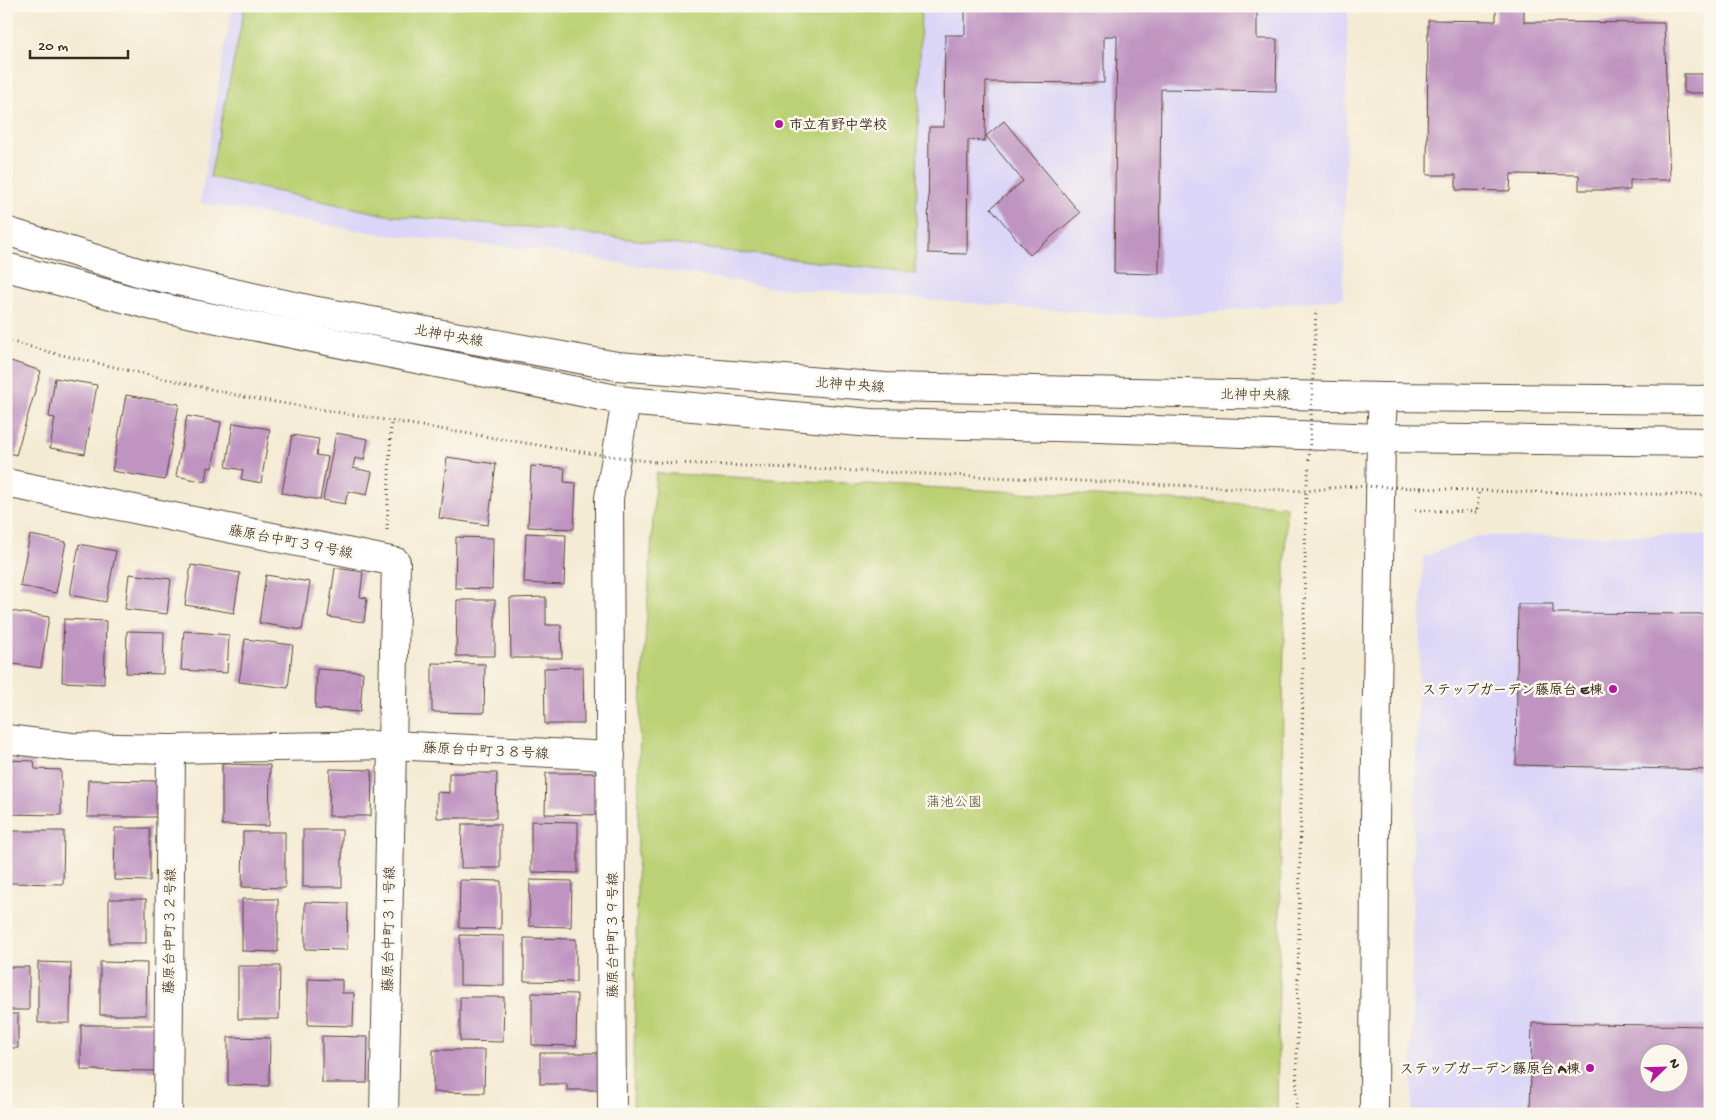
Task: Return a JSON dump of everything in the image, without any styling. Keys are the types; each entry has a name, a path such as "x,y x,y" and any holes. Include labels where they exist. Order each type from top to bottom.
{"street":[{"name":"北神中央線","path":"6,231 151,275 312,310 617,366 885,387 1383,397 1710,400"},
{"path":"6,267 153,306 626,401 871,423 1098,428 1381,438 1710,442"},
{"path":"1374,1114 1375,821 1383,397"},
{"path":"611,756 609,498 626,401"},
{"name":"藤原台中町３９号線","path":"6,484 385,560"},
{"path":"385,560 396,562 391,745"},
{"name":"藤原台中町３８号線","path":"6,739 71,747 171,749 391,745 611,756"},
{"name":"藤原台中町３１号線","path":"384,1114 391,745"},
{"name":"藤原台中町３２号線","path":"168,1114 171,749"},
{"name":"藤原台中町３９号線","path":"611,756 612,1114"}],"path":[{"path":"1296,1114 1306,492 1316,310"},
{"path":"6,340 49,352 246,397 574,451 655,462 1306,492 1350,486 1521,492 1710,495"},
{"path":"385,560 391,421"},
{"path":"1415,510 1478,512 1479,490"}],"shaded area":[{"name":"市立有野中学校","path":"234,6 1348,6 1343,298 1157,318 768,287 548,251 386,235 200,203 225,45"},
{"path":"1710,535 1710,1114 1412,1114 1412,868 1423,557 1476,536"}],"green space":[{"path":"245,6 921,6 915,274 538,228 386,215 210,177"},
{"name":"蒲池公園","path":"656,473 1286,506 1277,1114 633,1114 640,720"}],"building":[{"path":"965,6 1257,6 1257,39 1277,39 1276,91 1161,89 1159,274 1114,273 1117,36 1104,36 1104,83 986,82 985,141 968,140 967,254 928,253 929,127 944,127 945,35 965,35"},
{"path":"1496,6 1524,6 1524,22 1664,23 1670,180 1630,180 1630,190 1579,190 1579,175 1511,174 1510,191 1456,190 1456,175 1427,175 1428,20 1496,21"},
{"path":"1684,74 1710,74 1710,93 1684,93"},
{"path":"1004,121 1080,213 1030,255 991,208 1023,181 986,136"},
{"path":"8,360 41,371 16,455 6,452 6,365"},
{"path":"55,378 97,385 85,454 50,448 55,418 49,417"},
{"path":"126,395 179,404 165,480 112,471"},
{"path":"187,416 221,422 212,468 208,467 206,482 176,476"},
{"path":"233,423 270,429 261,483 241,479 243,470 226,467"},
{"path":"336,433 368,439 364,460 355,458 353,468 372,472 367,495 348,491 345,504 323,500"},
{"path":"292,435 319,439 316,455 328,457 320,500 282,493"},
{"path":"447,457 496,464 488,525 439,518"},
{"path":"531,466 565,468 564,482 576,483 574,529 528,527"},
{"path":"526,533 566,535 564,585 524,583"},
{"path":"30,535 66,542 56,593 20,586"},
{"path":"456,537 493,538 492,589 455,588"},
{"path":"79,544 116,551 106,602 70,595"},
{"path":"191,565 240,573 234,613 185,605"},
{"path":"335,568 363,572 360,597 367,598 364,622 328,617"},
{"path":"129,574 171,579 167,614 125,609"},
{"path":"266,575 310,582 302,630 259,623"},
{"path":"546,597 546,625 561,625 562,658 511,658 510,598"},
{"path":"457,600 495,600 495,656 456,656"},
{"name":"ステップガーデン藤原台 E棟","path":"1518,604 1553,604 1553,613 1710,614 1710,770 1516,765"},
{"path":"11,611 49,617 41,668 6,663 6,642"},
{"path":"64,619 106,621 104,684 62,682"},
{"path":"127,631 164,632 163,674 126,673"},
{"path":"184,631 229,635 227,673 181,670"},
{"path":"245,639 293,645 288,688 239,682"},
{"path":"432,663 485,664 484,713 432,712"},
{"path":"583,667 584,724 545,724 544,668"},
{"path":"317,669 363,672 360,712 315,709"},
{"path":"6,760 34,761 35,769 61,770 61,815 6,814"},
{"path":"222,764 270,765 269,826 222,825"},
{"path":"330,769 372,770 371,816 329,816"},
{"path":"449,773 497,773 496,818 437,818 437,792 449,793"},
{"path":"546,773 603,773 602,815 545,814"},
{"path":"88,780 160,781 159,817 87,817"},
{"path":"531,821 578,822 578,873 531,872"},
{"path":"462,824 500,824 500,868 461,868"},
{"path":"115,828 150,828 150,881 114,880"},
{"path":"303,830 342,830 342,887 303,887"},
{"path":"6,831 64,831 63,884 6,883"},
{"path":"243,832 285,832 285,888 242,887"},
{"path":"460,880 501,881 501,929 459,928"},
{"path":"530,880 572,881 571,927 529,926"},
{"path":"109,899 146,899 146,943 109,943"},
{"path":"242,899 278,899 278,952 242,951"},
{"path":"305,902 348,903 347,950 305,949"},
{"path":"460,935 504,936 504,986 460,985"},
{"path":"524,938 576,939 576,982 524,981"},
{"path":"38,962 71,963 70,1023 38,1023"},
{"path":"100,962 147,963 146,1015 100,1015"},
{"path":"238,966 280,966 279,1019 238,1019"},
{"path":"6,967 29,967 29,1010 6,1010"},
{"path":"308,979 342,980 342,993 354,993 353,1026 308,1025"},
{"path":"532,993 577,994 576,1046 532,1045"},
{"path":"460,997 504,997 503,1042 460,1041"},
{"path":"6,1014 18,1014 18,1048 6,1048"},
{"name":"ステップガーデン藤原台 A棟","path":"1532,1023 1710,1026 1710,1114 1530,1114"},
{"path":"81,1025 156,1025 156,1071 81,1070"},
{"path":"322,1036 368,1037 367,1083 322,1083"},
{"path":"228,1037 270,1038 269,1086 228,1085"},
{"path":"433,1050 485,1050 484,1093 433,1092"},
{"path":"540,1053 600,1053 600,1090 567,1090 567,1084 540,1084"}],"place":[{"name":"市立有野中学校","path":"779,124"},
{"name":"ステップガーデン藤原台 E棟","path":"1613,689"},
{"name":"ステップガーデン藤原台 A棟","path":"1590,1068"}]}
